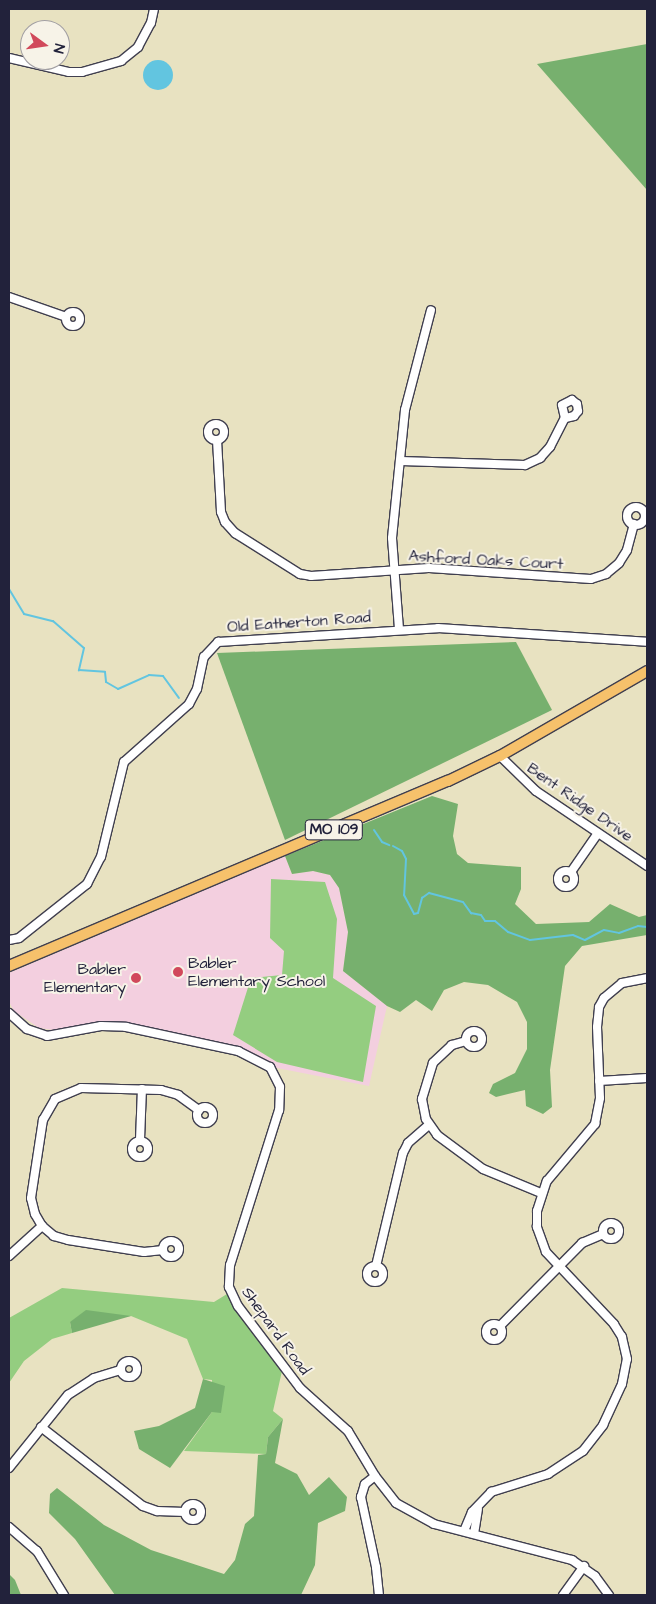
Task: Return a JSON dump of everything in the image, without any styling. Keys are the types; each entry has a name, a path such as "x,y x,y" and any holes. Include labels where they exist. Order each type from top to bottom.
{"main road":[{"name":"MO 109","path":"9,966 416,795 500,756 647,671"}],"street":[{"path":"9,58 69,72 82,72 115,63 138,47 151,23 154,9"},
{"path":"9,298 66,317"},
{"path":"399,629 392,538 405,410 431,310"},
{"path":"400,461 525,465 546,453 565,418"},
{"name":"Ashford Oaks Court","path":"217,440 221,512 235,533 300,574 311,576 429,568 591,579 606,574 619,563 634,524"},
{"name":"Old Eatherton Road","path":"9,940 26,933 87,884 101,857 124,762 189,704 197,690 204,657 212,646 223,640 438,628 647,642"},
{"name":"Bent Ridge Drive","path":"500,756 524,781 647,866"},
{"path":"571,872 598,833"},
{"path":"464,1531 472,1512 478,1509 491,1492 548,1474 583,1451 603,1425 622,1384 627,1359 618,1330 546,1252 537,1227 541,1193 547,1181 595,1124 600,1107 597,1027 599,1007 612,989 622,983 647,978"},
{"name":"Shepard Road","path":"9,1013 27,1029 47,1036 101,1026 126,1027 238,1051 270,1067 280,1087 279,1110 230,1265 229,1287 238,1306 300,1388 348,1431 375,1476 391,1498 405,1510 434,1524 560,1555 584,1566 609,1595"},
{"path":"466,1041 445,1050 431,1068 422,1099 429,1124 437,1135 483,1169 541,1193"},
{"path":"599,1080 647,1078"},
{"path":"163,1250 144,1252 68,1240 54,1236 42,1226 35,1214 31,1198 43,1120 50,1104 63,1093 75,1088 142,1089 171,1092 199,1110"},
{"path":"140,1140 142,1089"},
{"path":"376,1266 403,1153 408,1143 429,1124"},
{"path":"9,1256 42,1226"},
{"path":"500,1326 590,1237 603,1234"},
{"path":"9,1468 41,1427 77,1388 94,1378 121,1370"},
{"path":"41,1427 143,1506 163,1512 185,1512"},
{"path":"375,1476 365,1484 360,1498 376,1567 380,1595"},
{"path":"474,1534 478,1509"},
{"path":"9,1527 37,1551 64,1595"},
{"path":"563,1595 584,1566"}],"shaded area":[{"name":"Babler Elementary School","path":"285,856 292,874 313,871 330,875 339,888 348,932 343,971 387,1006 369,1086 277,1068 256,1054 234,1047 106,1023 53,1030 39,1028 14,1011 9,1002 9,973"}],"green space":[{"path":"647,44 647,190 537,64"},
{"path":"516,642 552,710 285,840 217,653"},
{"path":"432,796 458,804 453,836 457,854 468,863 521,867 521,889 515,904 536,924 589,922 610,904 639,917 647,915 647,935 582,946 565,966 550,1070 552,1107 543,1114 526,1106 525,1090 496,1097 489,1093 493,1084 515,1073 527,1049 527,1022 517,1002 488,985 464,982 444,990 432,1011 416,1000 400,1012 387,1006 343,971 348,932 339,888 330,875 313,871 292,874 285,856"},
{"path":"271,879 325,882 337,919 333,978 376,1006 363,1082 277,1062 233,1035 251,978 282,975 284,951 270,938"},
{"path":"62,1288 214,1302 227,1294 282,1371 273,1411 283,1419 268,1437 266,1454 184,1451 212,1412 212,1380 203,1379 187,1339 131,1316 70,1322 72,1333 52,1339 24,1361 9,1383 9,1318"},
{"path":"86,1310 131,1316 72,1333 70,1322"},
{"path":"203,1379 225,1386 221,1413 212,1412 170,1468 139,1449 134,1431 159,1426 195,1408"},
{"path":"283,1419 275,1463 297,1474 309,1495 329,1477 347,1497 345,1511 318,1523 315,1565 301,1595 115,1595 75,1539 49,1513 50,1494 57,1488 104,1525 151,1550 224,1574 235,1560 245,1524 254,1516 258,1455 266,1454 268,1437"},
{"path":"9,1574 15,1580 21,1595 9,1595"}],"water":[{"path":"158,60 169,64 173,75 169,86 158,90 147,86 143,75 147,64"}],"waterway":[{"path":"9,589 24,614 53,621 84,648 79,670 105,672 106,682 118,689 149,675 163,676 179,698"},
{"path":"374,830 382,842 389,845"},
{"path":"393,846 402,851 406,859 404,895 414,914 418,913 422,898 429,893 463,902 471,913 481,915 485,921 495,921 508,932 530,940 573,935 585,940 604,930 619,933 638,926 647,927"}],"place":[{"name":"Babler Elementary School","path":"178,972"},
{"name":"Babler Elementary","path":"136,978"}]}
